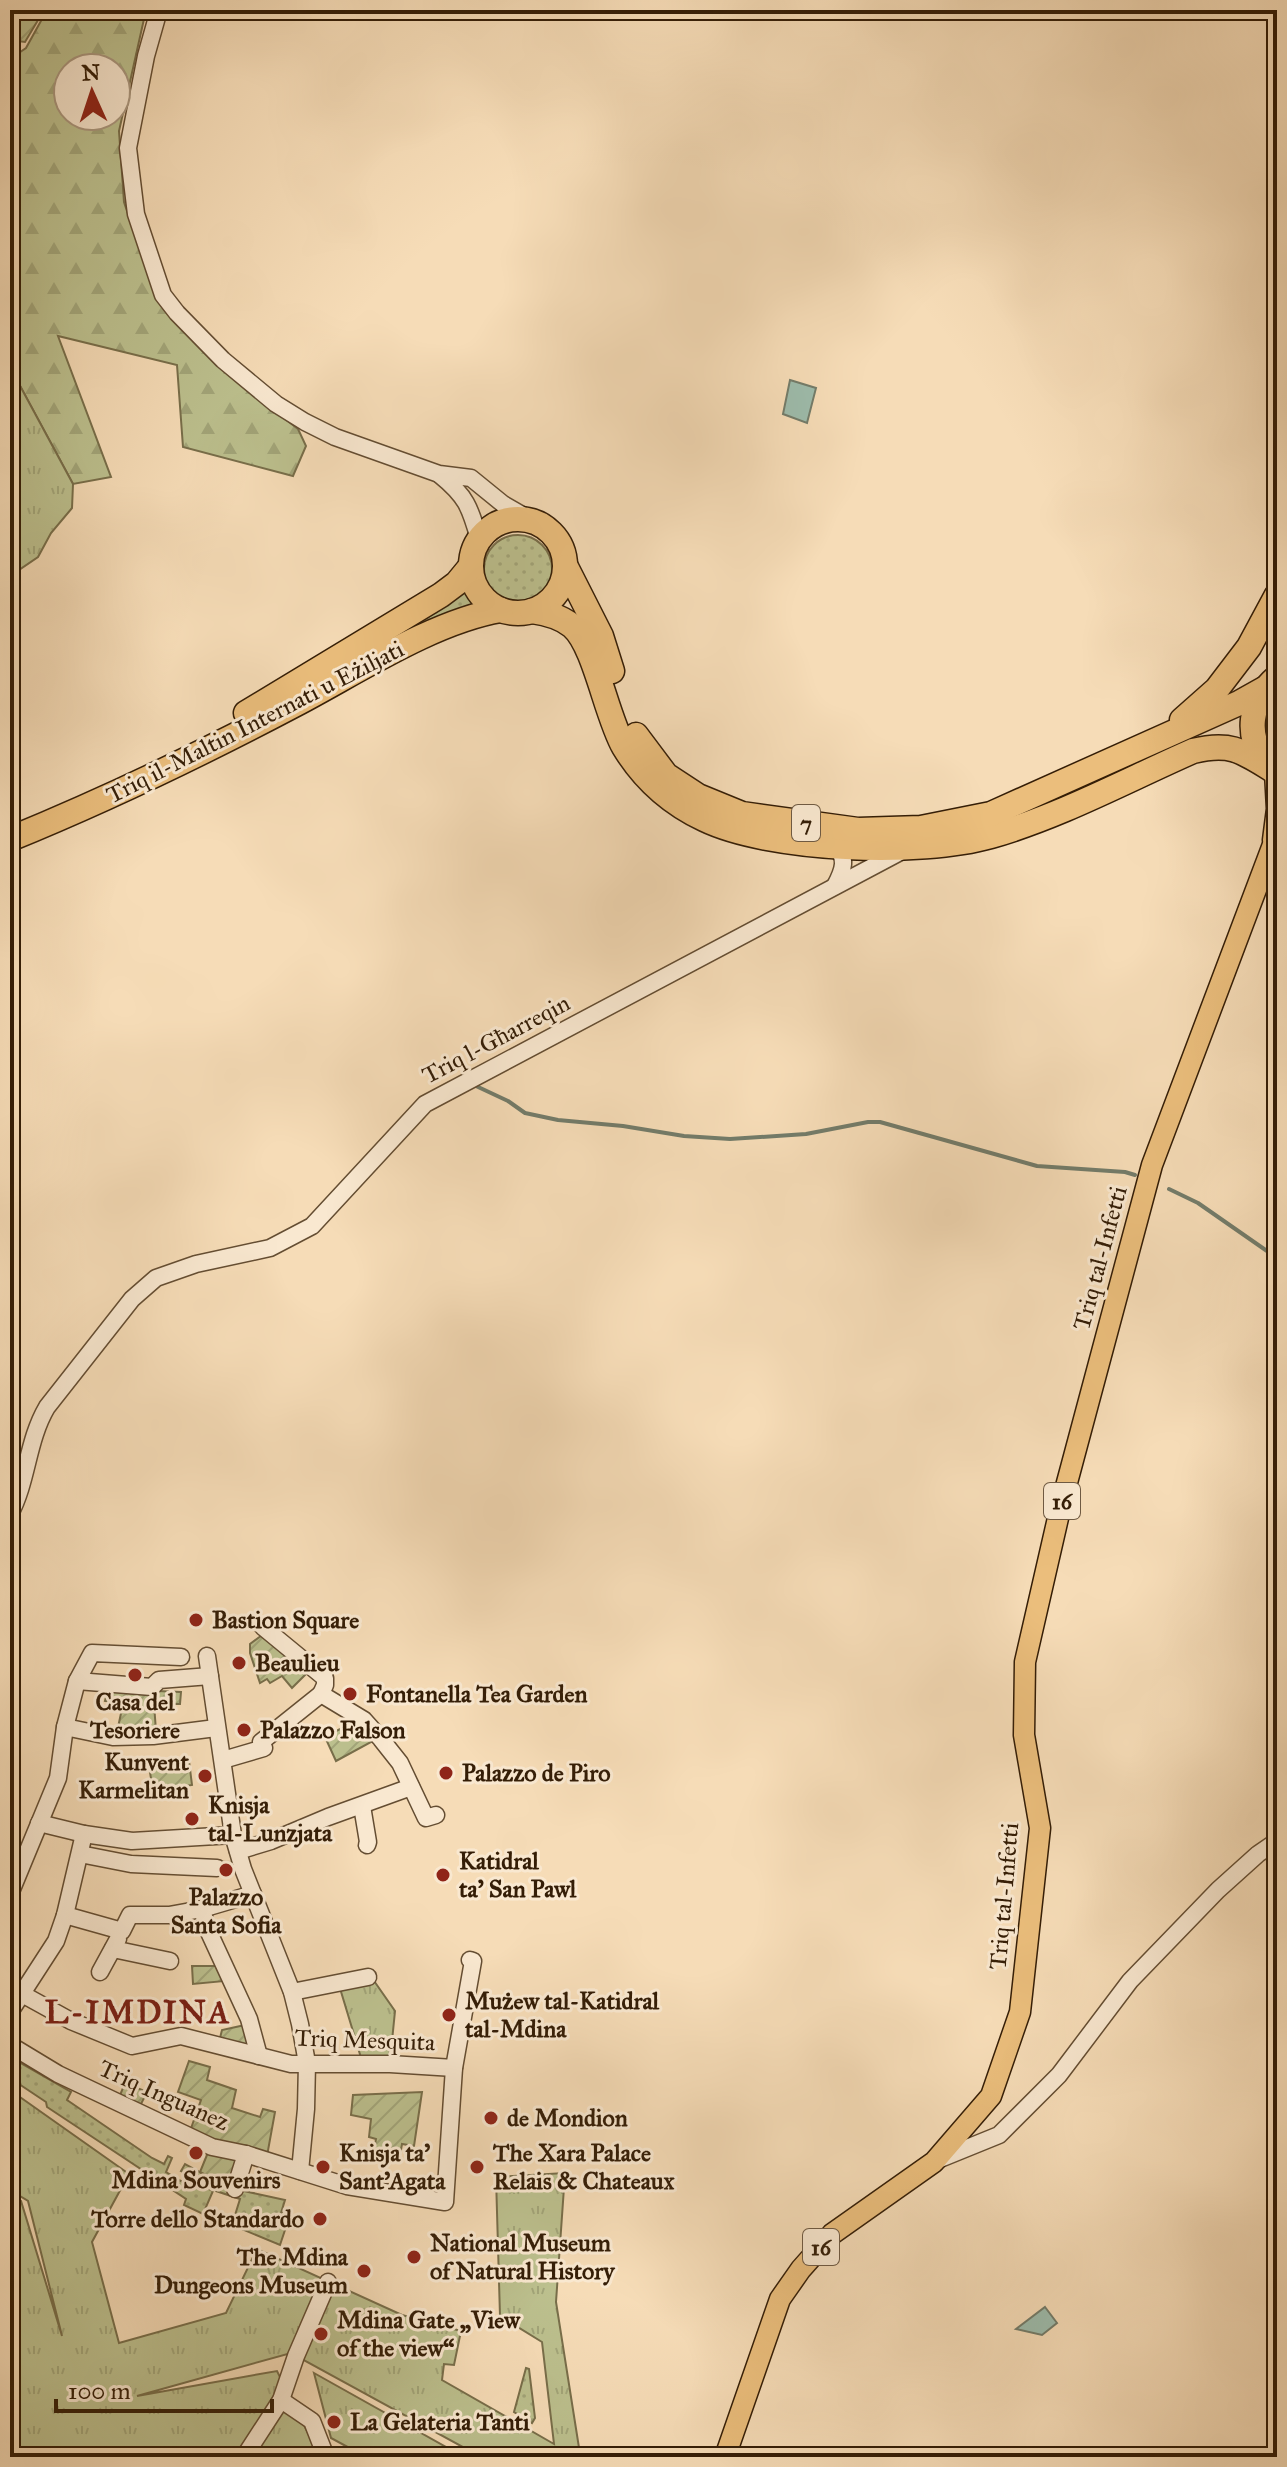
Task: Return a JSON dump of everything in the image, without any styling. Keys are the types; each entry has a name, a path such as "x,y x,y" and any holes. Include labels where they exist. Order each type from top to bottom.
{"highway":[{"path":"501,610 479,593 471,575 473,552 479,539 501,521 529,519"},
{"name":"7","path":"529,519 541,524 560,542 566,567 601,636 623,708 648,754 666,775 698,796 742,814 858,830 921,828 991,814 1239,703 1270,683"},
{"name":"Triq il-Maltin Internati u Eżiljati","path":"10,823 241,716 441,595 471,566"},
{"path":"532,611 557,594 566,567"},
{"path":"1169,733 1217,689 1249,647 1277,595"},
{"name":"7","path":"501,610 550,614 573,627 589,652 612,722 624,747 648,781 669,799 707,821 736,830 833,846 906,848 979,839 1036,821 1193,751 1215,746 1232,747 1274,772"},
{"name":"Triq il-Maltin Internati u Eżiljati","path":"10,839 67,816 247,730 436,630 471,616 501,610"},
{"name":"7","path":"1270,683 1255,704 1252,721 1257,747 1274,772"}],"main road":[{"name":"Triq tal-Infetti","path":"725,2457 780,2299 832,2234 934,2162 991,2096 1020,2012 1040,1828 1024,1735 1025,1662 1061,1505 1152,1165 1275,837 1277,809 1274,772"}],"street":[{"path":"159,10 143,69 128,148 136,214 163,295 223,360 276,404 335,437 439,474 471,478 503,504 529,519"},
{"path":"439,474 458,489 470,505 479,539"},
{"path":"833,846 841,851 844,859 843,872 835,886"},
{"name":"Triq l-Għarreqin","path":"10,1514 20,1491 37,1424 47,1407 132,1299 156,1278 196,1264 270,1248 312,1226 425,1104 906,848"},
{"path":"223,1760 264,1748 261,1742 321,1694 325,1685 325,1678 263,1627"},
{"path":"10,1894 58,1778 65,1727 77,1681 92,1653 181,1657"},
{"path":"207,1656 235,1843 231,1869"},
{"path":"77,1681 152,1687 159,1680 210,1676"},
{"path":"321,1694 364,1720 400,1763 426,1818 436,1815"},
{"path":"65,1727 113,1737 153,1736 216,1728"},
{"path":"39,1823 132,1841 271,1841 411,1787"},
{"path":"362,1806 367,1845"},
{"path":"10,2012 56,1941 84,1834"},
{"path":"934,2162 999,2135 1059,2075 1130,1981 1218,1890 1277,1841"},
{"path":"80,1854 131,1864 231,1869 253,1894 292,1992 307,2063 300,2171"},
{"path":"100,1972 130,1915 169,1915 253,1894"},
{"path":"202,1909 234,1992 249,2019 259,2056"},
{"path":"65,1915 122,1931"},
{"path":"113,1949 170,1961"},
{"path":"454,2068 473,1961 470,1960"},
{"path":"292,1992 368,1977"},
{"name":"Triq Mesquita","path":"22,1994 71,2021 132,2046 181,2036 291,2064 454,2068"},
{"name":"Triq Inguanez","path":"10,2045 58,2074 212,2147 246,2154 361,2189 445,2202 454,2068"},
{"path":"235,2189 246,2154"},
{"path":"244,2457 281,2400 328,2282"},
{"path":"281,2400 312,2421 326,2457"}],"green space":[{"path":"10,10 44,10 25,42 10,40"},
{"path":"47,10 146,10 132,73 132,52 52,52 52,132 119,132 124,202 156,297 245,388 298,429 306,446 293,476 183,447 177,365 58,336 111,477 73,484 12,371 10,59 26,48"},
{"path":"10,340 12,371 73,484 72,508 51,533 38,557 10,576"},
{"path":"518,535 542,545 552,569 542,593 518,603 494,593 484,569 494,545"},
{"path":"462,586 474,604 380,647"},
{"path":"1277,689 1277,754 1265,729 1265,714"},
{"path":"265,1633 310,1670 292,1688 282,1676 270,1683 267,1679 260,1683 250,1644"},
{"path":"108,1689 181,1692 180,1704 154,1704 156,1731 117,1732 123,1704 105,1701"},
{"path":"357,1720 373,1741 336,1761 325,1737"},
{"path":"189,1761 192,1785 153,1791 149,1766"},
{"path":"192,1966 219,1966 225,1981 193,1984"},
{"path":"372,1978 395,2011 390,2061 362,2061 339,1985"},
{"path":"245,2025 253,2052 219,2042 222,2030"},
{"path":"10,2057 71,2092 67,2100 152,2158 164,2164 168,2156 172,2158 166,2172 191,2187 196,2178 181,2171 185,2164 207,2176 203,2186 213,2191 203,2214 184,2205 186,2199 47,2107 46,2102 10,2078"},
{"path":"189,2061 210,2067 207,2080 236,2090 232,2108 260,2117 263,2109 275,2112 267,2156 189,2134 201,2100 178,2092"},
{"path":"125,2083 147,2092 138,2110 118,2100"},
{"path":"10,2090 129,2174 92,2242 119,2343 226,2313 257,2249 402,2315 461,2331 454,2365 444,2364 442,2380 554,2444 542,2342 500,2316 496,2177 565,2173 556,2302 580,2454 574,2457 481,2457 291,2353 137,2396 277,2371 320,2457 22,2457 10,2429 10,2195 21,2201 62,2336 28,2201 10,2190"},
{"path":"422,2092 414,2146 402,2144 399,2161 373,2156 376,2139 369,2137 371,2119 351,2115 353,2095"},
{"path":"209,2150 240,2157 231,2188 200,2172"},
{"path":"219,2182 235,2189 285,2200 281,2213 290,2215 280,2245 232,2225 240,2199 216,2191"},
{"path":"526,2368 529,2369 535,2418 532,2423 514,2412"},
{"path":"314,2373 453,2451 450,2457 366,2457 331,2438"}],"shaded area":[{"path":"790,380 816,388 807,423 783,414"},
{"path":"1045,2307 1057,2323 1042,2335 1016,2329"}],"waterway":[{"path":"476,1086 525,1113 558,1120 730,1139 806,1134 880,1122 1037,1166 1135,1175"},
{"path":"1169,1189 1198,1203 1277,1258"}],"tunnel":[{"path":"217,1868 234,1869"}],"place":[{"name":"Bastion Square","path":"196,1620"},
{"name":"Beaulieu","path":"239,1663"},
{"name":"Casa del Tesoriere","path":"135,1675"},
{"name":"Fontanella Tea Garden","path":"350,1694"},
{"name":"Palazzo Falson","path":"244,1730"},
{"name":"Palazzo de Piro","path":"446,1773"},
{"name":"Kunvent Karmelitan","path":"205,1776"},
{"name":"Knisja tal-Lunzjata","path":"192,1819"},
{"name":"Palazzo Santa Sofia","path":"226,1870"},
{"name":"Katidral ta’ San Pawl","path":"443,1875"},
{"name":"Mużew tal-Katidral tal-Mdina","path":"449,2015"},
{"name":"de Mondion","path":"491,2118"},
{"name":"Mdina Souvenirs","path":"196,2153"},
{"name":"Knisja ta’ Sant'Agata","path":"323,2167"},
{"name":"The Xara Palace Relais & Chateaux","path":"477,2167"},
{"name":"Torre dello Standardo","path":"320,2219"},
{"name":"National Museum of Natural History","path":"414,2257"},
{"name":"The Mdina Dungeons Museum","path":"364,2271"},
{"name":"Mdina Gate „View of the view“","path":"321,2334"},
{"name":"La Gelateria Tanti","path":"334,2422"}],"district":[{"name":"L-IMDINA","path":"138,2012"}]}
